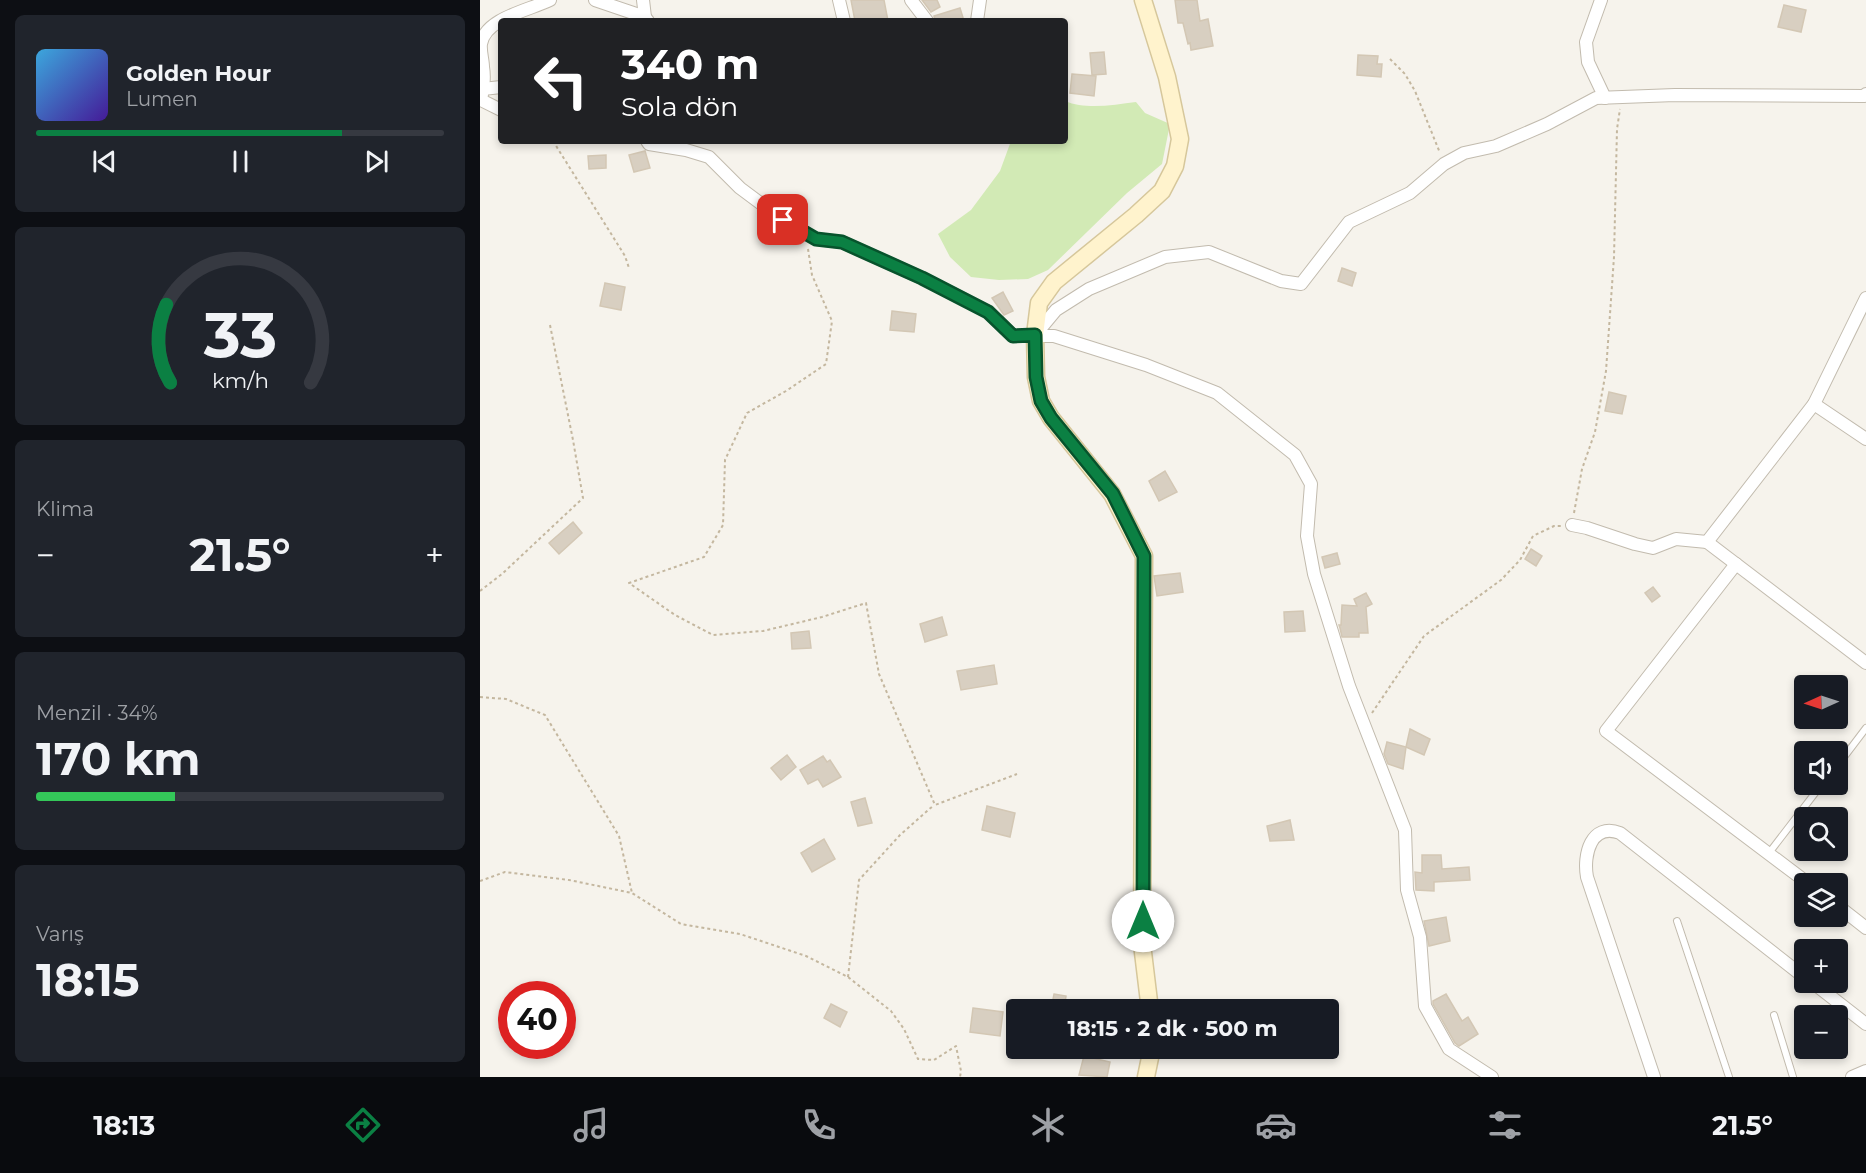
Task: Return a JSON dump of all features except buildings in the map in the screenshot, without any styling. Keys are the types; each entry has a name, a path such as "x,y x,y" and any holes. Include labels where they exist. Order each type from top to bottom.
{"street":[{"path":"504,18 549,0"},
{"path":"595,0 644,18"},
{"path":"643,0 647,18"},
{"path":"839,0 843,18"},
{"path":"910,0 925,18"},
{"path":"977,18 980,0"},
{"path":"1143,0 1167,77 1180,139 1175,166 1162,191 1054,282 1039,303 1035,335 1036,377 1041,401 1051,418 1113,494 1144,556 1142,944 1149,999"},
{"path":"1601,0 1586,42 1588,62 1605,98"},
{"path":"498,23 483,34 480,46 484,70 481,100 498,108"},
{"path":"483,89 498,87"},
{"path":"1035,335 1056,310 1089,289 1165,257 1209,252 1281,281 1301,284 1349,222 1410,193 1444,164 1464,153 1496,146 1596,98 1676,95 1865,95"},
{"path":"649,144 686,150 709,157 740,188 783,220 816,239 842,242 922,278 988,312 1013,336 1054,336 1146,365 1218,393 1295,454 1311,484 1307,536 1314,574 1349,686 1405,830 1407,891 1420,937 1425,1006 1449,1049 1492,1077"},
{"path":"1707,542 1814,404 1866,298"},
{"path":"1814,404 1866,439"},
{"path":"1572,525 1653,548 1676,539 1707,542 1866,663"},
{"path":"1736,564 1606,731 1795,873"},
{"path":"1654,1077 1587,877 1585,861 1587,850 1600,833 1610,831 1620,833 1794,969"},
{"path":"1848,914 1866,928"},
{"path":"1826,993 1866,1024"},
{"path":"1146,1077 1150,1059"},
{"path":"1852,1077 1866,1071"}],"lane":[{"path":"1848,752 1866,728"},
{"path":"1770,853 1814,795"},
{"path":"1677,921 1728,1077"},
{"path":"1774,1015 1794,1077"}],"path":[{"path":"1390,59 1405,74 1414,91 1444,164"},
{"path":"1364,724 1424,636 1501,580 1520,560 1533,536 1554,526 1572,525 1582,469 1595,432 1606,371 1611,312 1617,129 1621,97"},
{"path":"555,144 626,256 629,268"},
{"path":"805,232 812,275 832,321 826,364 786,391 747,413 725,460 723,525 704,557 629,583 675,615 713,635 763,631 822,617 866,603 879,674 935,805"},
{"path":"480,591 502,574 583,498 550,325"},
{"path":"480,697 506,699 545,715 619,836 632,893"},
{"path":"848,977 859,880 900,835 935,805 1017,774"},
{"path":"480,881 505,872 569,880 632,893 681,924 740,934 806,957 848,977 891,1011 904,1029 918,1059 934,1060 956,1046 960,1077"}],"green space":[{"path":"1068,102 1091,106 1136,102 1145,113 1170,124 1162,164 1127,193 1048,270 1028,279 999,280 971,277 950,257 938,234 971,210 1000,171 1010,144 1068,144"}],"route":[{"path":"783,220 816,239 842,242 922,278 988,312 1013,336 1035,335 1036,377 1041,401 1051,418 1113,494 1144,556 1143,921"}]}
